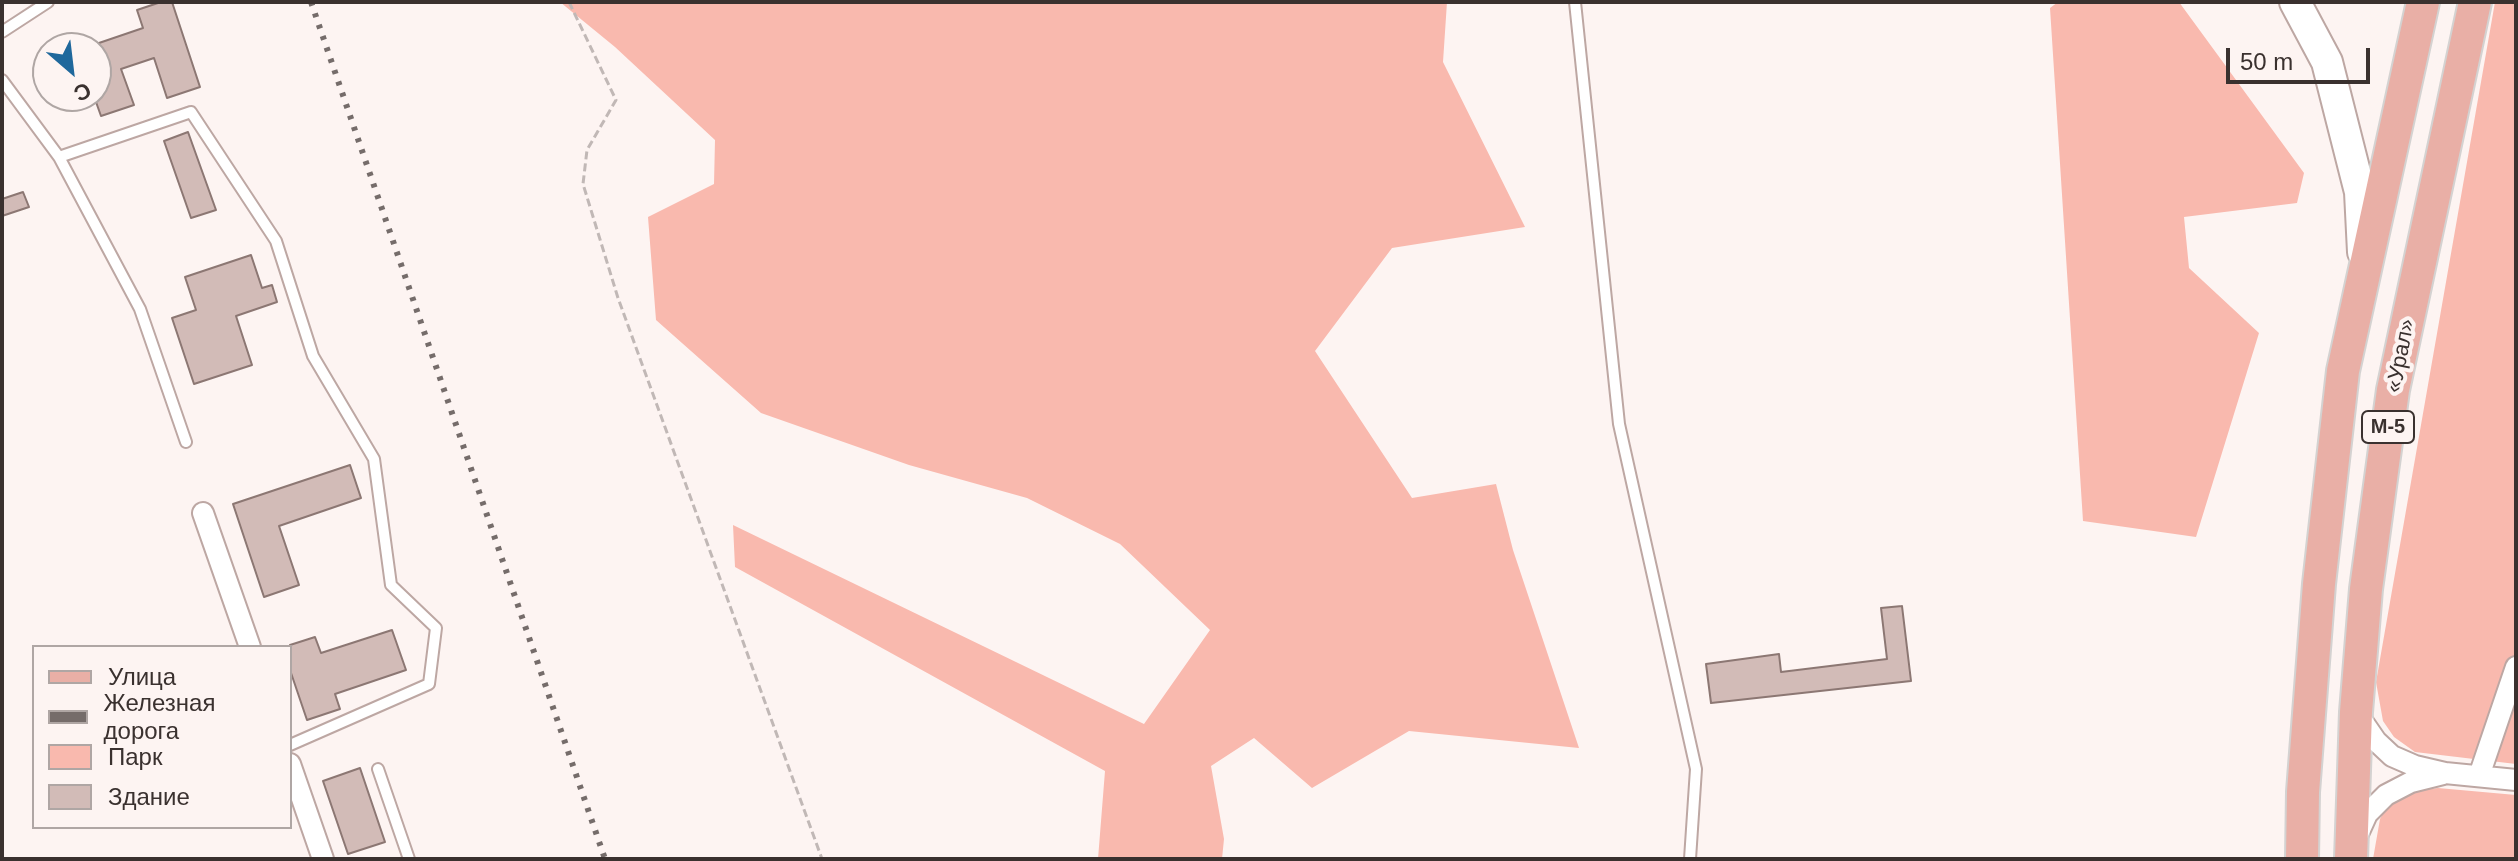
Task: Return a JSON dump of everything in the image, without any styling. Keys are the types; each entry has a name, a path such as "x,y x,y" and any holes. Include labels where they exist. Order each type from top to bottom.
{"main road":[{"path":"2295,2 2327,62 2360,192 2364,278"},
{"name":"М-5","path":"2302,859 2303,792 2320,569 2343,371 2423,2"},
{"name":"«Урал»","path":"2351,855 2356,712 2366,589 2393,390 2475,2"}],"street":[{"path":"203,513 249,645"},
{"path":"2479,776 2516,667"},
{"path":"2356,712 2376,741 2392,756 2445,773 2516,780"},
{"path":"292,770 323,859"},
{"path":"2351,855 2367,814 2386,795 2411,782 2445,773"}],"lane":[{"path":"2,32 48,2"},
{"path":"1575,2 1619,424 1696,769 1690,859"},
{"path":"2,80 59,157 140,309 186,442"},
{"path":"59,157 191,112 276,241 313,356 374,459 391,585 436,628 429,684 292,744"},
{"path":"378,769 409,859"}],"path":[{"path":"569,2 616,100 587,150 583,184 624,313 822,859"}],"green space":[{"path":"560,2 1447,2 1443,62 1525,227 1392,248 1315,351 1412,498 1496,484 1513,550 1579,748 1409,731 1312,788 1254,738 1211,766 1224,839 1222,859 1098,859 1105,771 735,567 733,525 1144,724 1210,630 1120,544 1027,498 909,465 761,413 656,320 648,217 714,184 715,140 615,47"},
{"path":"2058,2 2179,2 2304,173 2297,203 2184,217 2189,268 2259,333 2196,537 2083,521 2050,8"},
{"path":"2495,2 2516,2 2516,764 2415,752 2394,737 2383,721 2376,682"},
{"path":"2438,788 2516,795 2516,859 2373,859 2380,819 2388,804 2403,792"}],"building":[{"path":"161,2 172,2 200,87 167,98 154,58 121,69 134,105 101,116 100,112 112,112 112,39 143,28 137,10"},
{"path":"188,132 216,210 191,218 164,141"},
{"path":"23,192 29,207 2,216 2,199"},
{"path":"251,255 262,288 272,285 277,302 236,316 252,365 194,384 172,318 196,310 185,277"},
{"path":"350,465 361,498 279,526 299,585 264,597 233,504"},
{"path":"1902,606 1911,681 1711,703 1706,664 1779,654 1781,672 1887,659 1881,608"},
{"path":"392,630 406,670 335,694 340,709 307,720 292,676 290,645 315,637 321,653"},
{"path":"360,768 385,842 348,854 323,781"}],"railway":[{"path":"311,2 605,859"}]}
